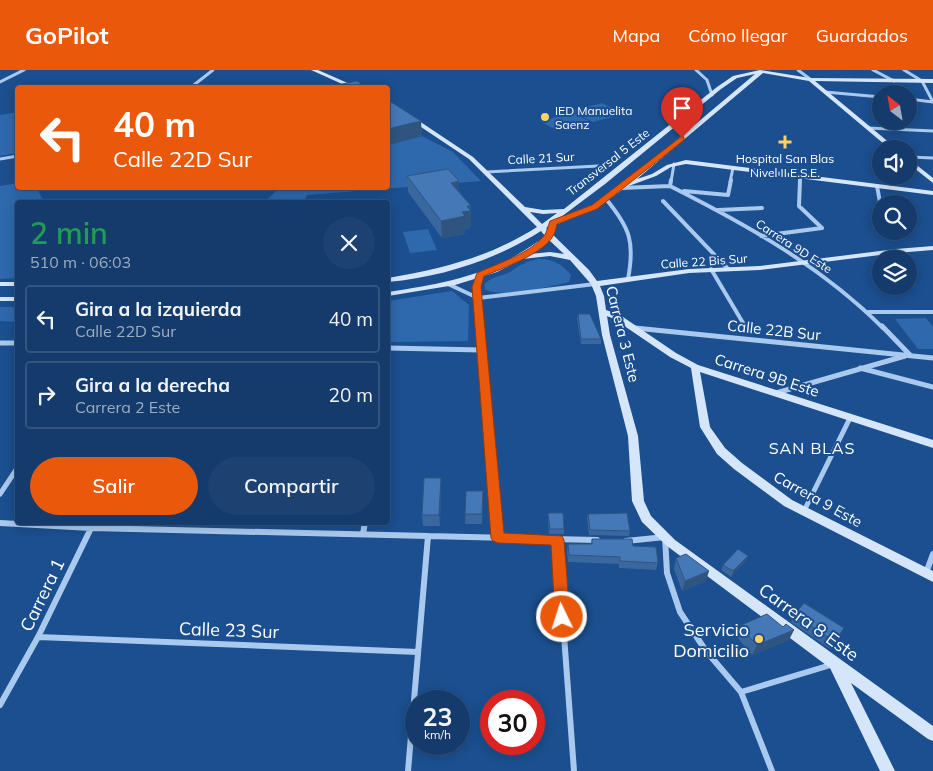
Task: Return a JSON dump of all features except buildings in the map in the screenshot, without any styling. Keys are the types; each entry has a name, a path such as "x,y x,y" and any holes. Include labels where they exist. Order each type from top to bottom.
{"street":[{"path":"0,82 24,70"},
{"path":"194,85 213,70"},
{"path":"315,70 350,85"},
{"path":"696,70 707,80 712,95"},
{"path":"763,70 810,79"},
{"name":"Transversal 5 Este","path":"390,280 436,272 468,262 505,248 541,228 734,77 763,70"},
{"name":"Transversal 5 Este","path":"518,258 539,245 549,236 553,223 587,211 606,198 763,70"},
{"path":"798,70 883,140"},
{"path":"873,70 894,81"},
{"path":"904,70 922,81 933,102"},
{"path":"749,82 774,78 933,81"},
{"path":"825,92 872,96"},
{"path":"918,100 933,102"},
{"name":"Carrera 3 Este","path":"403,113 462,151 486,172 595,284 604,312 606,335 633,436 638,502 646,519 665,537"},
{"path":"868,128 933,132"},
{"path":"0,159 15,156"},
{"path":"917,157 933,158"},
{"path":"621,187 645,180 674,164 690,163 933,193"},
{"path":"621,187 670,186 674,164"},
{"name":"Calle 21 Sur","path":"486,172 598,166"},
{"path":"679,190 728,195 733,168"},
{"path":"917,168 933,182"},
{"path":"761,236 822,228 799,206 800,177"},
{"name":"Carrera 9D Este","path":"670,186 717,210 806,262 868,312 910,355"},
{"path":"877,186 879,195"},
{"path":"606,198 623,218 632,239 632,258 628,279"},
{"path":"663,201 728,269"},
{"path":"522,208 542,212 564,210"},
{"path":"717,210 762,208"},
{"name":"Calle 22 Bis Sur","path":"478,298 711,269 760,268 933,248"},
{"path":"390,294 448,284 480,275 518,258 540,254 571,258"},
{"path":"711,269 747,329"},
{"path":"480,275 476,287 498,538"},
{"path":"0,284 15,284"},
{"path":"448,284 478,298"},
{"path":"0,299 15,299"},
{"name":"Carrera 9B Este","path":"604,312 617,316 695,367 933,444"},
{"path":"868,312 933,312"},
{"name":"Calle 22B Sur","path":"635,328 933,358"},
{"path":"0,344 15,343"},
{"path":"390,348 481,350"},
{"path":"776,394 859,368 910,355"},
{"name":"Carrera 9 Este","path":"695,367 702,417 712,439 721,451 756,481 788,503 929,575"},
{"path":"859,368 933,387"},
{"path":"804,511 850,418"},
{"path":"0,494 15,472"},
{"path":"0,523 15,523"},
{"path":"92,525 605,540"},
{"name":"Carrera 1","path":"0,705 38,637 92,525"},
{"path":"224,530 225,525"},
{"path":"363,534 364,525"},
{"path":"408,771 428,536"},
{"path":"614,540 647,540 665,537 667,573 680,612 706,651 741,692 772,771"},
{"name":"Carrera 8 Este","path":"665,537 834,664 933,734"},
{"path":"557,540 574,771"},
{"path":"929,575 933,554"},
{"name":"Calle 23 Sur","path":"38,637 418,652"},
{"path":"741,692 834,664 888,771"}],"shaded area":[{"path":"602,103 625,114 593,122 571,111 586,107 593,111 587,107"},
{"path":"15,112 15,153 0,156 0,115"},
{"path":"573,113 589,121 556,130 540,121"},
{"path":"422,136 453,152 481,181 390,188 390,144"},
{"path":"15,183 15,190 38,190 43,200 15,200 15,278 0,279 0,186"},
{"path":"277,190 369,190 307,195 305,200 264,200 269,198"},
{"path":"428,229 437,250 410,253 403,232"},
{"path":"539,259 553,261 561,265 571,275 569,282 539,289 502,293 485,289 484,285 490,279 509,272 525,263"},
{"path":"452,291 469,305 468,341 390,342 390,301"},
{"path":"0,307 15,307 15,322 0,321"},
{"path":"926,318 933,327 933,349 918,349 895,319"}],"place":[{"name":"IED Manuelita Saenz","path":"545,117"},
{"name":"Hospital San Blas Nivel II E.S.E.","path":"785,142"},
{"name":"Servicio Domicilio","path":"759,639"}],"district":[{"name":"SAN BLAS","path":"812,448"}],"route":[{"path":"562,617 557,540 498,538 476,287 480,275 518,258 539,245 549,236 553,223 595,207 682,138"}]}
